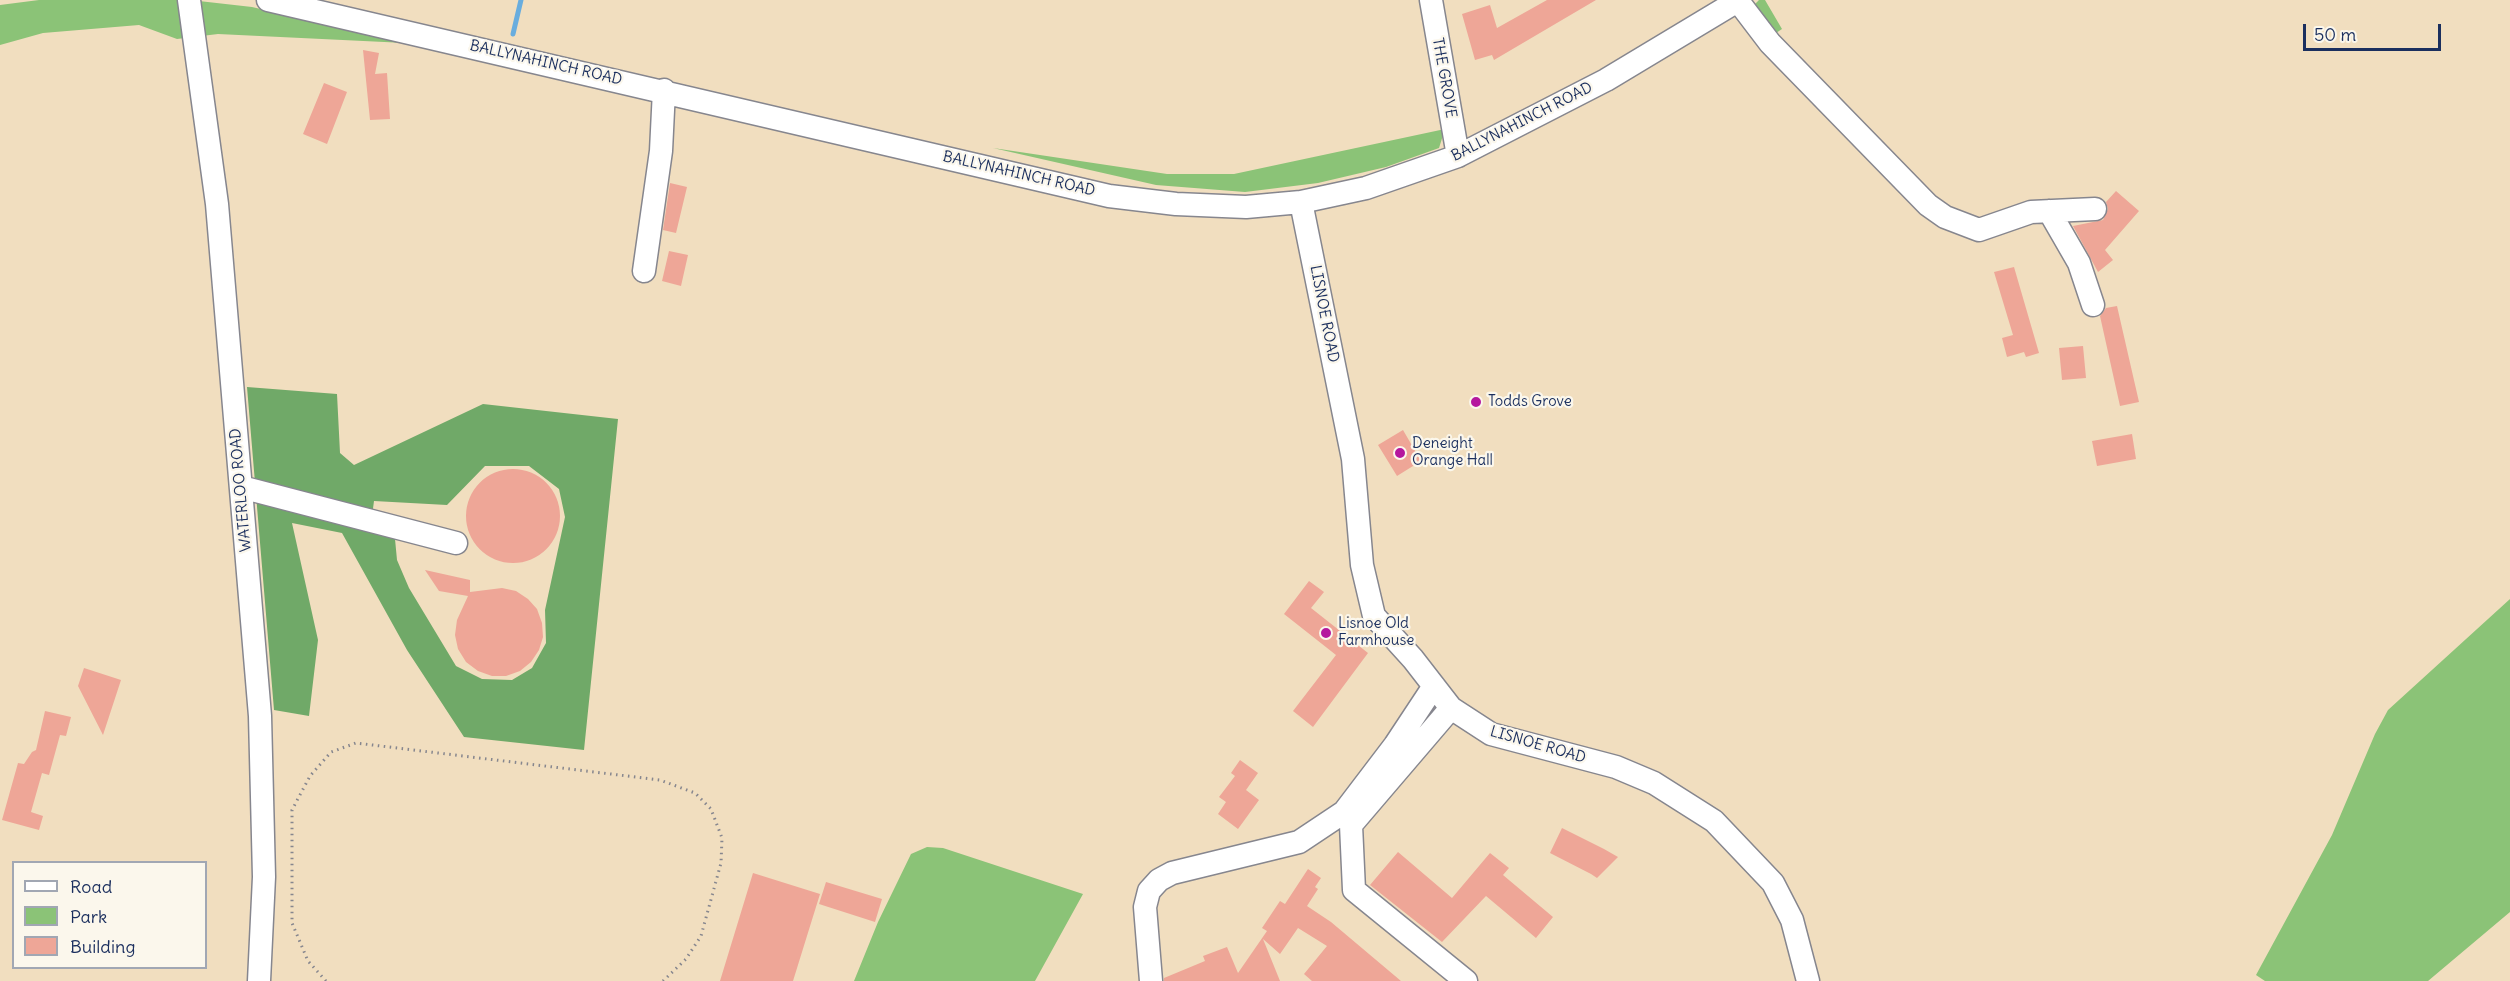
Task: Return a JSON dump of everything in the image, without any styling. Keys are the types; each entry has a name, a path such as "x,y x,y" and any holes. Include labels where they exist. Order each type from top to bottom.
{"street":[{"name":"WATERLOO ROAD","path":"189,0 217,204 260,716 264,878 259,981"},
{"name":"BALLYNAHINCH ROAD","path":"268,0 664,90 1109,196 1176,204 1246,207 1301,202 1366,188 1458,156 1606,80 1739,0"},
{"name":"THE GROVE","path":"1431,0 1458,156"},
{"path":"1739,0 1770,43 1928,205 1945,218 1980,230 2031,212 2095,209"},
{"path":"644,270 662,151 664,90"},
{"name":"LISNOE ROAD","path":"1301,202 1353,459 1362,565 1374,616 1451,708 1491,734 1616,767 1645,779 1689,803 1714,821 1773,883 1792,920 1808,981"},
{"path":"2049,211 2079,263 2093,305"},
{"path":"241,487 456,543"},
{"path":"1151,981 1145,907 1149,891 1159,880 1172,873 1299,842 1344,812 1395,745 1434,686"},
{"path":"1451,708 1351,825 1354,890 1466,981"}],"path":[{"path":"326,981 308,961 292,923 292,810 310,776 331,752 356,743 660,780 695,793 711,809 722,838 721,863 701,936 686,958 663,981"}],"green space":[{"path":"39,0 190,0 252,7 405,43 218,34 177,39 139,25 43,33 0,45 0,5"},
{"path":"1759,0 1765,0 1782,29 1770,37 1752,7"},
{"path":"1445,129 1439,148 1386,167 1318,183 1245,192 1156,185 993,148 1167,174 1234,174"},
{"path":"247,387 337,394 340,453 354,465 483,404 618,419 584,750 464,737 407,650 342,533 292,523 318,640 309,716 274,710","holes":["485,466 529,466 559,489 565,517 545,610 546,643 532,668 512,680 482,679 456,666 409,588 397,560 395,539 372,516 374,501 447,505"]},
{"path":"2510,599 2510,912 2428,981 2265,981 2256,975 2332,835 2375,734 2388,710"},
{"path":"927,847 943,848 1083,894 1035,981 854,981 878,922 911,854"}],"building":[{"path":"1547,0 1596,0 1494,60 1492,55 1475,60 1462,14 1490,5 1497,28"},
{"path":"363,50 379,53 375,74 387,73 390,119 370,120"},
{"path":"324,83 347,92 327,144 303,134"},
{"path":"670,183 687,187 676,233 663,230"},
{"path":"2116,191 2139,211 2105,250 2113,260 2098,272 2073,226 2103,220 2108,209 2106,202"},
{"path":"669,251 688,255 681,286 662,281"},
{"path":"2014,267 2039,353 2026,357 2024,352 2007,357 2002,338 2013,335 1994,272"},
{"path":"2117,306 2139,402 2120,406 2100,316 2106,308"},
{"path":"2083,346 2086,378 2062,380 2059,348"},
{"name":"Deneight Orange Hall","path":"1403,430 1421,461 1397,476 1378,445"},
{"path":"2132,434 2136,459 2097,466 2092,441"},
{"path":"513,469 531,473 546,483 556,498 560,516 556,534 546,549 531,559 513,563 495,559 480,549 470,534 466,516 470,498 480,483 495,473"},
{"path":"425,570 470,580 470,592 502,588 516,591 528,599 537,609 542,623 543,637 539,650 531,662 520,671 506,676 492,676 478,671 466,662 458,649 455,635 457,620 468,596 439,591"},
{"path":"1309,581 1324,592 1311,608 1368,653 1313,727 1293,711 1336,655 1284,614"},
{"path":"84,668 121,680 103,735 78,686"},
{"path":"45,711 71,717 66,736 60,735 49,775 42,773 31,812 43,816 39,830 2,820 18,763 24,764 36,750"},
{"path":"1240,760 1258,773 1246,790 1259,800 1238,829 1218,814 1226,802 1219,797 1235,776 1231,773"},
{"path":"1562,828 1618,857 1597,878 1550,853"},
{"path":"1398,852 1452,898 1490,853 1509,868 1503,875 1553,917 1536,938 1486,896 1442,942 1370,885"},
{"path":"1308,869 1321,878 1315,887 1318,889 1307,906 1331,922 1401,981 1312,981 1304,974 1327,946 1298,928 1280,954 1263,939 1280,981 1164,981 1164,978 1205,961 1203,956 1227,947 1238,973 1267,931 1262,928 1280,901 1285,904"},
{"path":"753,873 820,894 793,981 720,981"},
{"path":"826,882 882,899 875,922 819,904"}],"waterway":[{"path":"513,34 521,0"}],"place":[{"name":"Todds Grove","path":"1476,402"},
{"name":"Deneight Orange Hall","path":"1400,453"},
{"name":"Lisnoe Old Farmhouse","path":"1326,633"}]}
